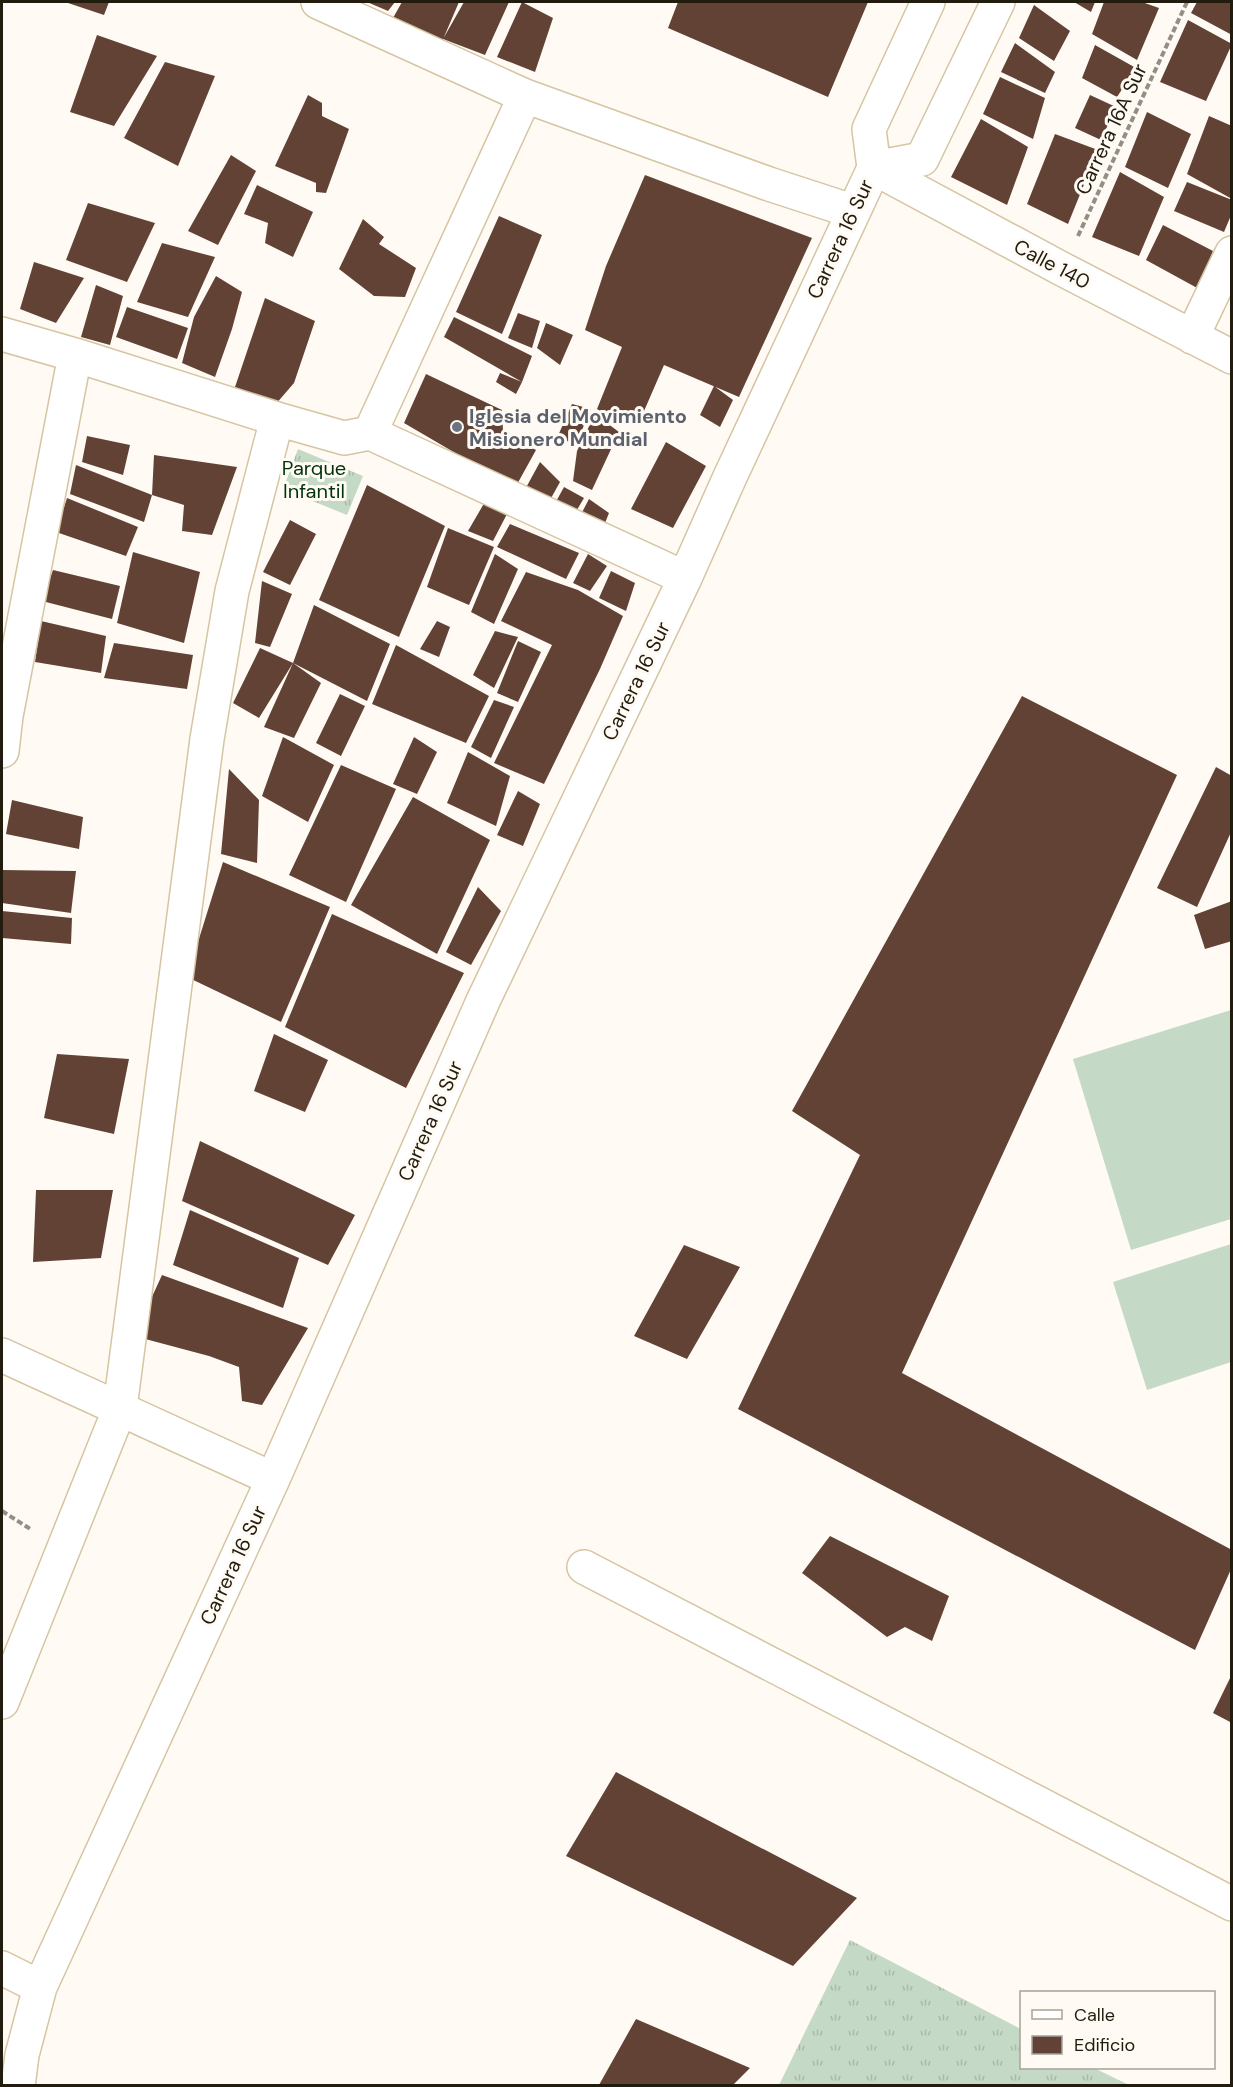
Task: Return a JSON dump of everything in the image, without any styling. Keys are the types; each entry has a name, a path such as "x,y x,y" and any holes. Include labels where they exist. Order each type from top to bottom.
{"street":[{"path":"318,2 525,96 769,184 852,211"},
{"name":"Carrera 16 Sur","path":"18,2085 22,2055 40,1987 273,1479 483,1001 685,578 852,211 874,168 869,129 928,2"},
{"name":"Carrera 16 Sur","path":"874,168 922,159 998,2"},
{"path":"370,433 525,96"},
{"name":"Calle 140","path":"874,168 1232,357"},
{"path":"1192,337 1232,253"},
{"path":"2,334 344,438 370,433 685,578"},
{"path":"2,751 6,716 75,355"},
{"path":"2,1702 120,1408 207,740 232,591 277,419"},
{"path":"2,1355 273,1479"},
{"path":"584,1567 1232,1904"},
{"path":"2,1968 40,1987"}],"path":[{"name":"Carrera 16A Sur","path":"1062,269 1187,2"}],"green space":[{"name":"Parque Infantil","path":"298,449 363,476 347,515 283,489"},
{"path":"1231,1010 1231,1219 1131,1250 1073,1059"},
{"path":"1231,1244 1231,1362 1147,1390 1113,1282"},
{"path":"850,1940 1020,2028 1020,2069 1096,2069 1129,2085 779,2085"}],"building":[{"path":"65,2 109,2 104,15"},
{"path":"367,2 395,2 388,11"},
{"path":"402,2 459,2 441,44 393,18"},
{"path":"464,2 509,2 485,55 443,39"},
{"path":"522,2 553,18 535,72 497,57"},
{"path":"678,2 868,2 828,97 668,28"},
{"path":"1074,2 1095,2 1091,12"},
{"path":"1104,2 1142,2 1159,8 1137,60 1092,34"},
{"path":"1197,2 1232,2 1232,35 1191,13"},
{"path":"1034,5 1070,31 1054,61 1019,38"},
{"path":"1188,20 1232,44 1206,101 1160,82"},
{"path":"97,35 157,56 114,126 70,112"},
{"path":"1015,43 1055,72 1045,93 1001,72"},
{"path":"1095,45 1136,68 1117,97 1082,78"},
{"path":"165,62 215,76 178,166 124,138"},
{"path":"1000,77 1045,98 1033,139 983,114"},
{"path":"308,95 322,103 322,116 349,129 326,193 316,192 316,183 275,166"},
{"path":"1090,95 1116,107 1101,140 1075,128"},
{"path":"1147,112 1191,134 1168,188 1125,167"},
{"path":"1209,116 1232,126 1232,199 1187,174"},
{"path":"981,119 1028,147 1007,205 951,177"},
{"path":"1055,134 1098,150 1068,224 1027,204"},
{"path":"231,155 256,171 218,245 188,231"},
{"path":"1120,172 1164,197 1139,256 1092,237"},
{"path":"645,175 812,238 739,397 664,365 641,418 627,412 621,424 597,409 622,347 585,330 606,266"},
{"path":"1187,182 1232,200 1232,213 1224,232 1174,211"},
{"path":"257,185 313,212 293,257 265,243 268,223 244,214"},
{"path":"88,203 155,223 127,282 66,260"},
{"path":"499,216 542,235 502,334 456,312"},
{"path":"363,219 384,237 379,244 416,268 405,297 374,296 339,269"},
{"path":"1163,225 1213,251 1199,289 1146,260"},
{"path":"162,243 215,257 188,317 137,302"},
{"path":"34,262 84,278 56,323 20,309"},
{"path":"216,276 242,292 215,377 182,363 194,317"},
{"path":"96,285 123,296 110,345 81,337"},
{"path":"265,298 315,321 294,383 275,405 234,390"},
{"path":"127,307 188,328 177,359 116,337"},
{"path":"518,313 540,321 532,348 508,338"},
{"path":"454,317 532,356 522,382 444,337"},
{"path":"546,323 573,335 560,365 537,348"},
{"path":"500,373 522,382 516,394 496,382"},
{"name":"Iglesia del Movimiento Misionero Mundial","path":"426,374 502,410 503,431 536,450 515,488 404,423"},
{"path":"714,386 733,400 720,427 700,415"},
{"path":"572,404 591,409 576,444 557,438"},
{"path":"595,414 619,432 592,490 573,481 577,451"},
{"path":"87,436 130,445 123,475 82,462"},
{"path":"666,442 706,466 673,528 631,509"},
{"path":"154,455 237,467 212,535 182,531 184,505 152,495"},
{"path":"540,462 560,482 545,509 522,495"},
{"path":"76,465 152,495 144,522 70,494"},
{"path":"367,485 445,526 399,637 319,600"},
{"path":"564,487 584,498 574,515 553,507"},
{"path":"67,498 138,527 126,556 56,532"},
{"path":"589,499 609,513 603,528 578,520"},
{"path":"486,500 507,514 493,541 468,531"},
{"path":"290,520 316,534 290,585 263,572"},
{"path":"510,524 579,553 566,579 497,547"},
{"path":"448,528 494,547 469,605 427,587"},
{"path":"133,552 200,572 184,643 117,623"},
{"path":"495,554 518,569 494,624 471,612"},
{"path":"588,554 607,566 590,591 573,583"},
{"path":"53,570 120,586 112,619 42,601"},
{"path":"611,571 635,583 626,611 599,598"},
{"path":"526,572 578,590 623,616 544,784 494,763 552,645 501,621"},
{"path":"262,581 292,594 270,647 255,643"},
{"path":"314,605 390,644 367,701 293,663"},
{"path":"41,621 106,636 101,673 35,662"},
{"path":"437,621 450,627 439,657 420,649"},
{"path":"495,631 518,637 494,688 473,675"},
{"path":"518,641 541,652 518,702 497,693"},
{"path":"114,643 193,655 187,689 104,678"},
{"path":"396,645 489,696 466,743 372,704"},
{"path":"260,648 293,663 259,718 233,703"},
{"path":"293,663 321,683 294,738 264,727"},
{"path":"340,694 365,706 341,756 316,743"},
{"path":"1022,696 1177,775 902,1373 1232,1550 1232,1567 1195,1650 738,1409 860,1155 792,1111"},
{"path":"494,700 514,707 491,758 471,747"},
{"path":"283,737 334,765 308,822 262,796"},
{"path":"414,737 437,752 417,794 393,784"},
{"path":"468,752 510,776 496,826 447,803"},
{"path":"341,765 396,789 346,902 289,875"},
{"path":"1216,767 1232,776 1232,830 1197,907 1157,888"},
{"path":"229,769 259,800 257,863 221,854"},
{"path":"518,791 540,804 523,846 497,835"},
{"path":"413,797 490,840 437,954 351,905"},
{"path":"12,800 83,817 79,849 6,834"},
{"path":"223,862 330,907 281,1022 187,977"},
{"path":"2,870 76,871 71,913 2,903"},
{"path":"478,887 501,911 471,965 446,952"},
{"path":"1232,901 1232,941 1205,949 1194,915"},
{"path":"2,911 72,918 71,944 2,938"},
{"path":"332,914 464,973 406,1088 285,1027"},
{"path":"274,1034 328,1060 305,1112 254,1091"},
{"path":"57,1054 129,1059 114,1134 44,1118"},
{"path":"200,1141 355,1215 328,1265 182,1201"},
{"path":"36,1190 113,1190 101,1258 33,1262"},
{"path":"190,1210 299,1258 283,1308 173,1265"},
{"path":"684,1245 740,1267 687,1359 634,1336"},
{"path":"162,1275 308,1328 262,1405 242,1401 239,1367 209,1356 134,1336"},
{"path":"830,1536 949,1596 932,1641 905,1627 887,1637 802,1573"},
{"path":"1232,1674 1232,1723 1213,1713"},
{"path":"616,1772 857,1898 793,1966 566,1856"},
{"path":"636,2019 750,2068 733,2085 599,2085"}],"place":[{"name":"Iglesia del Movimiento Misionero Mundial","path":"457,427"}]}
